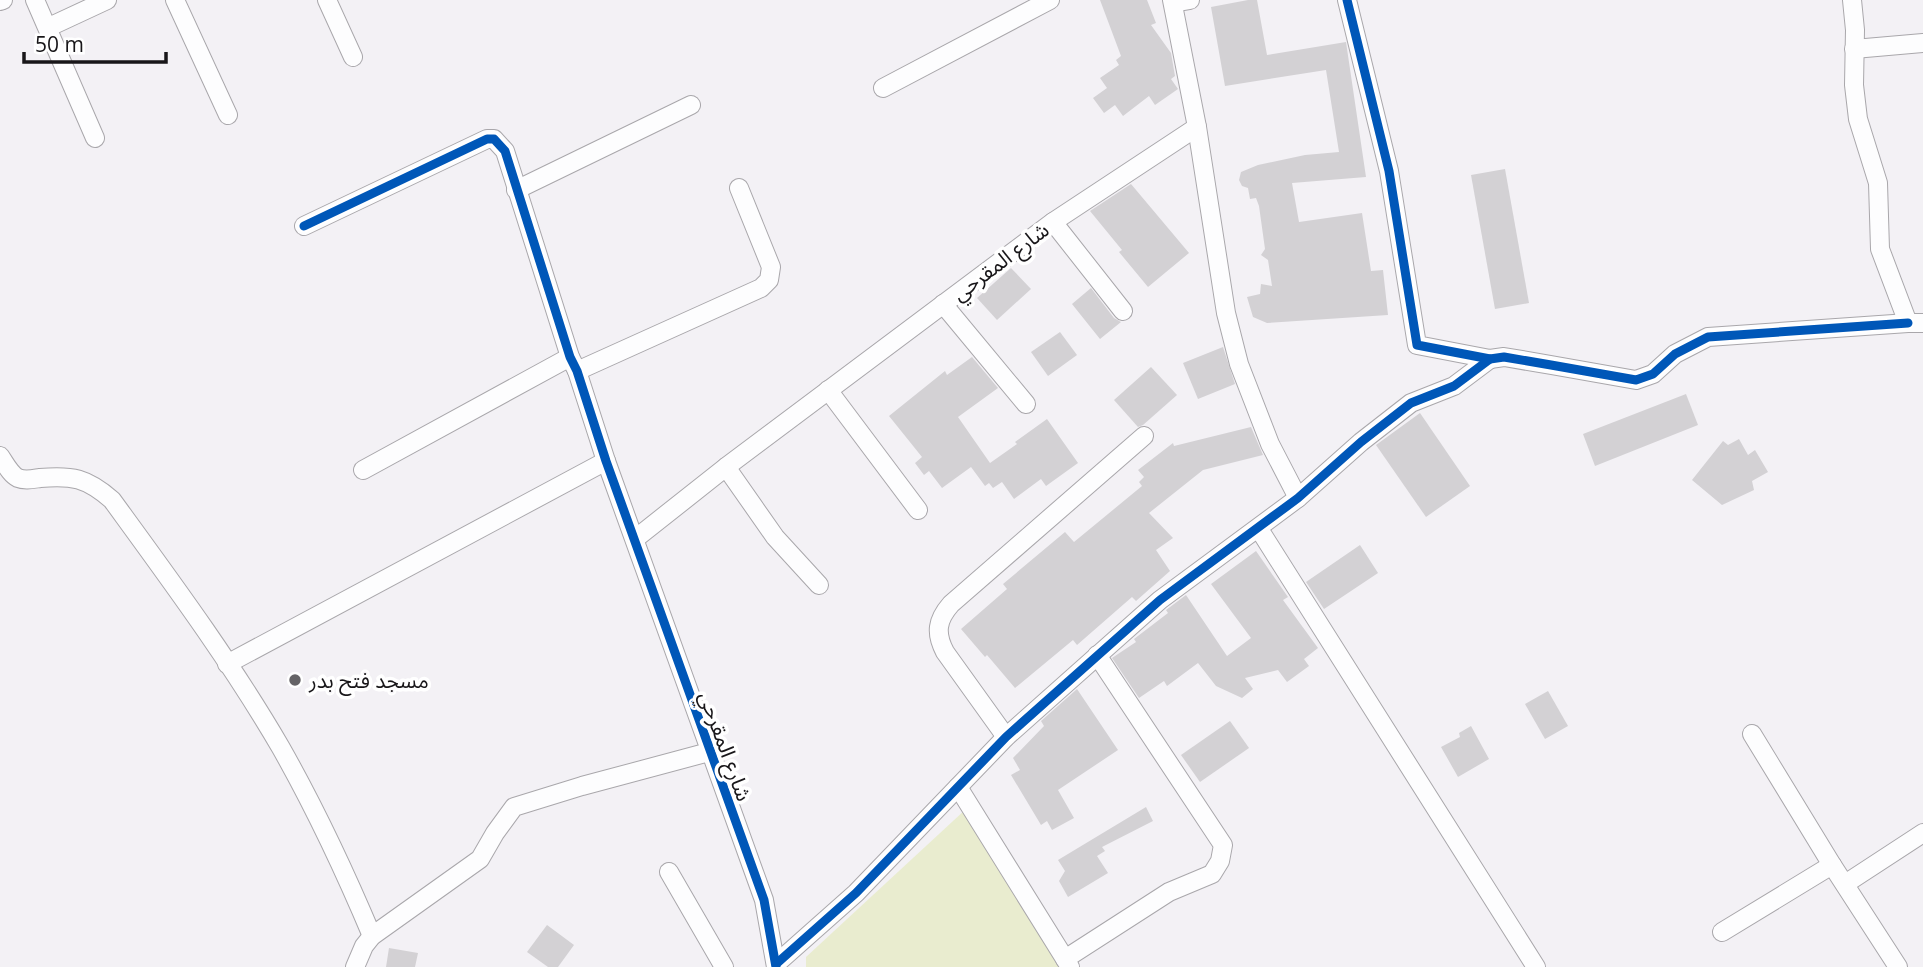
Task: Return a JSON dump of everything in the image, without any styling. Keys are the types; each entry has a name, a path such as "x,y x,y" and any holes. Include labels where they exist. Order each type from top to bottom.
{"street":[{"path":"35,0 95,138"},
{"path":"48,27 107,0"},
{"path":"175,0 228,115"},
{"path":"327,0 353,57"},
{"path":"883,88 1050,0"},
{"path":"1347,0 1389,171 1417,345 1490,359 1504,357 1636,380 1653,374 1675,354 1708,337 1915,323 1880,249 1878,183 1858,119 1854,85 1852,0"},
{"path":"1178,1 1226,313 1239,364 1270,444 1298,498"},
{"path":"1854,49 1923,43"},
{"path":"516,190 691,105"},
{"name":"شارع المقرحي","path":"776,966 764,900 635,539 726,467 1053,222 1197,127"},
{"path":"304,226 486,139 494,139 505,150 573,364 635,539"},
{"path":"363,470 573,364 761,288 769,280 771,267 739,188"},
{"path":"1053,222 1123,311"},
{"path":"943,304 1026,404"},
{"path":"776,966 856,893 1006,737 1160,600 1259,529 1411,403 1454,386 1490,359"},
{"path":"828,390 918,510"},
{"path":"1006,737 944,652 937,638 941,615 1144,436"},
{"path":"0,456 12,473 21,479 66,476 91,484 112,500 227,664 281,750 352,889 372,936"},
{"path":"227,664 606,461"},
{"path":"726,467 775,537 819,585"},
{"path":"1259,529 1536,967"},
{"path":"958,787 1068,963 1169,892 1212,874 1220,861 1223,845 1097,655"},
{"path":"1752,734 1898,967"},
{"path":"355,967 364,946 372,936 480,859 514,807 709,752"},
{"path":"1845,884 1923,834"},
{"path":"1722,932 1832,865"},
{"path":"669,872 724,967"}],"green space":[{"path":"966,809 1063,967 806,967 806,957"}],"building":[{"path":"1100,0 1147,0 1156,23 1151,25 1171,53 1175,76 1171,79 1178,89 1155,105 1149,96 1123,116 1115,105 1104,113 1093,98 1107,88 1100,78 1119,65 1116,60 1121,56"},
{"path":"1257,0 1267,55 1346,42 1366,177 1292,183 1299,222 1362,213 1371,271 1383,270 1388,315 1267,323 1253,317 1247,297 1260,294 1261,284 1272,286 1268,260 1261,255 1265,249 1259,206 1256,198 1250,199 1248,188 1242,186 1239,180 1241,172 1258,165 1305,155 1339,152 1326,70 1225,86 1211,7"},
{"path":"1505,169 1529,303 1495,309 1471,175"},
{"path":"1131,184 1189,253 1148,287 1090,211"},
{"path":"1011,268 1031,289 997,320 977,298"},
{"path":"1091,288 1114,318 1121,322 1100,339 1072,304"},
{"path":"1060,332 1077,355 1048,376 1031,352"},
{"path":"1223,347 1235,384 1198,399 1183,363"},
{"path":"972,357 998,388 958,417 990,463 1047,419 1078,463 1046,486 1041,479 1014,499 1002,482 993,488 989,483 985,486 971,467 942,488 929,471 924,475 915,463 922,457 889,416 945,371 947,375"},
{"path":"1151,367 1177,395 1138,427 1114,400"},
{"path":"1686,394 1698,425 1595,466 1583,434"},
{"path":"1420,413 1470,486 1426,517 1376,445"},
{"path":"1251,427 1263,455 1203,470 1149,513 1173,538 1156,550 1170,571 1136,601 1132,597 1077,645 1073,640 1015,688 961,629 1007,589 1003,584 1065,532 1074,542 1142,486 1139,482 1144,477 1138,470 1173,443 1174,446"},
{"path":"1739,439 1748,455 1755,450 1768,472 1752,481 1754,490 1722,505 1692,480 1723,441 1728,445"},
{"path":"1360,545 1378,573 1324,609 1306,582"},
{"path":"1256,551 1288,597 1283,600 1318,648 1304,659 1309,666 1287,682 1278,670 1245,678 1253,689 1242,698 1216,686 1198,663 1167,686 1164,681 1139,698 1112,658 1136,642 1134,639 1168,613 1166,610 1186,595 1227,656 1251,638 1211,584"},
{"path":"1077,689 1118,750 1058,790 1074,818 1052,830 1047,821 1041,825 1011,775 1020,770 1013,758 1044,726 1041,721"},
{"path":"1548,691 1568,726 1545,739 1525,704"},
{"path":"1230,721 1249,748 1200,782 1181,755"},
{"path":"1471,726 1489,759 1458,777 1441,747 1460,737 1459,733"},
{"path":"1146,807 1153,821 1102,847 1105,851 1097,856 1108,873 1068,897 1059,881 1065,871 1058,860"},
{"path":"547,925 574,945 558,967 548,967 527,952"},
{"path":"389,948 418,953 415,967 386,967"}],"cycle path":[{"path":"1347,0 1389,171 1417,345 1490,359 1504,357 1636,380 1653,374 1675,354 1708,337 1908,323"},
{"path":"304,226 487,139 494,139 505,151 570,357 764,900 776,967"},
{"path":"776,964 856,893 1006,737 1160,600 1298,498 1361,442 1411,403 1454,386 1490,359"}],"place":[{"name":"مسجد فتح بدر","path":"295,680"}]}
